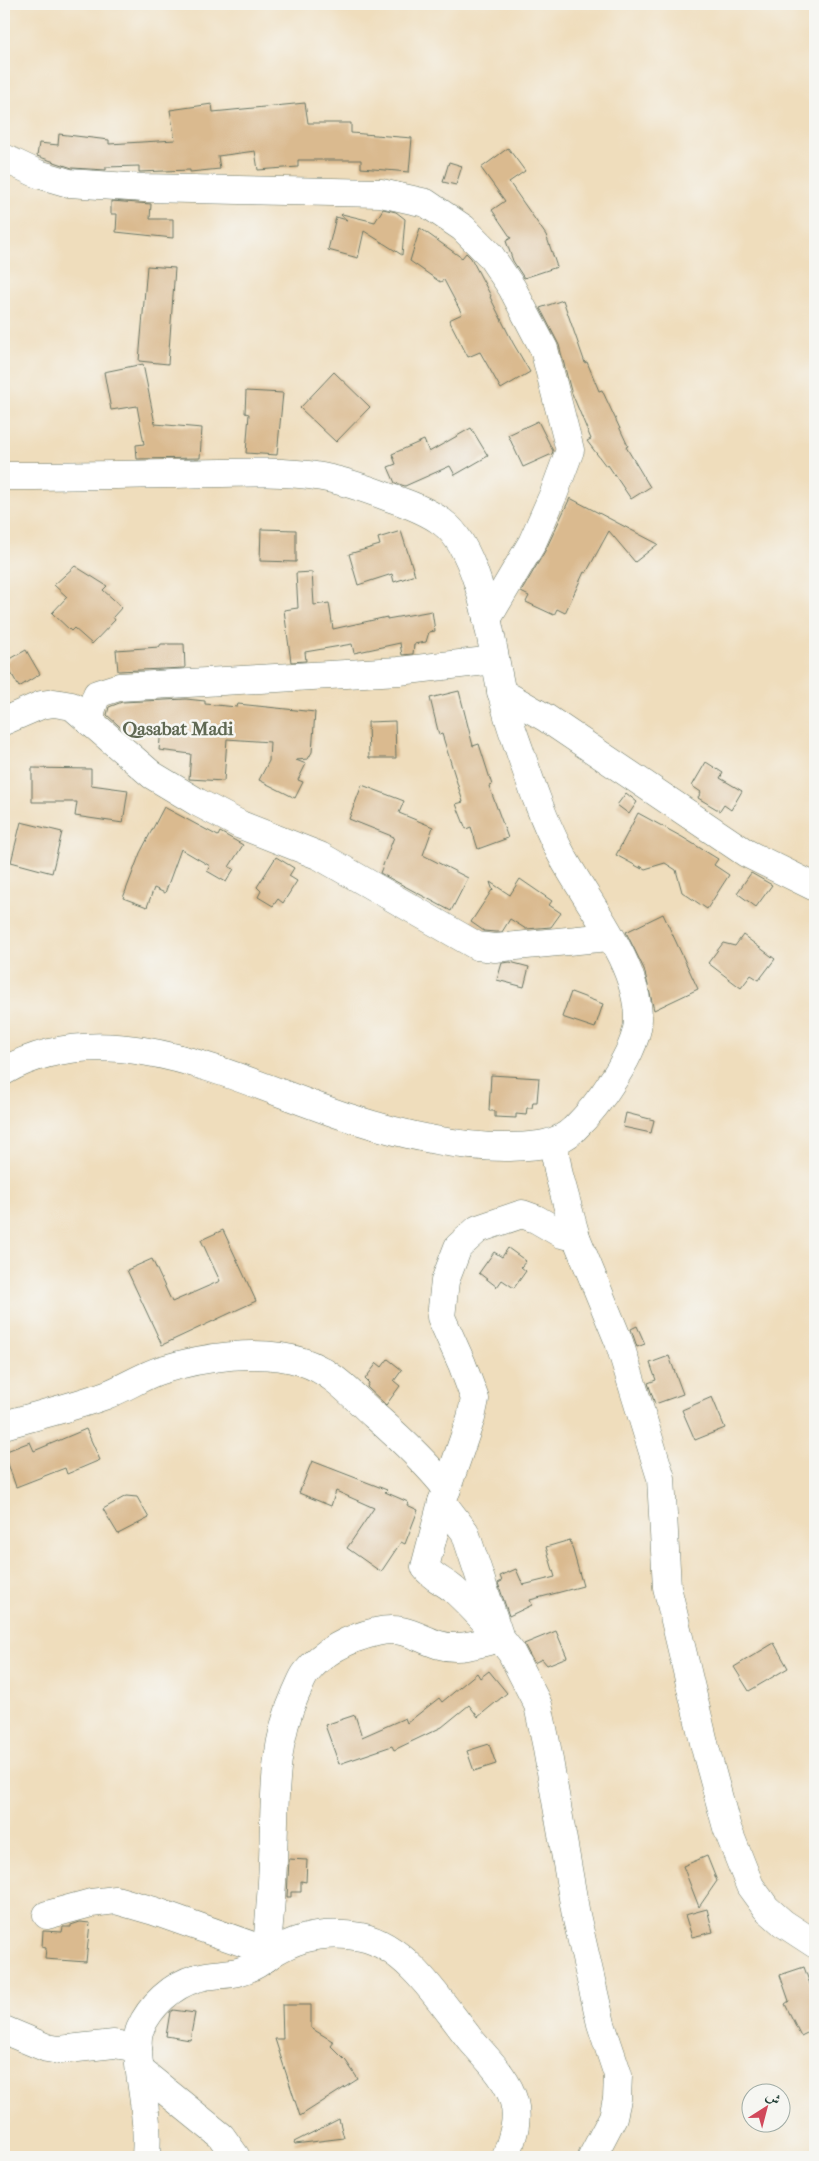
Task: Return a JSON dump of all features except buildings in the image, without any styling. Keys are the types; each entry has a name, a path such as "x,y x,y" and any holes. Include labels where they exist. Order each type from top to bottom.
{"street":[{"path":"4,158 38,174 69,183 144,188 381,193 426,203 463,228 490,255 512,288 544,349 570,450 532,543 487,620"},
{"path":"4,476 287,474 324,477 381,494 426,512 453,532 463,546 473,571 487,620 501,692 509,720 547,824 559,850 622,957 630,976 636,1000 638,1023 632,1046 616,1076 571,1132 553,1143 485,1147 380,1127 346,1117 205,1066 152,1053 90,1047 59,1051 15,1065 4,1072"},
{"path":"92,723 91,711 97,694 120,687 399,672 495,660"},
{"path":"501,692 546,718 746,853 815,887"},
{"path":"4,721 40,705 54,703 72,706 152,775 197,802 240,824 320,856 477,946 495,948 610,937"},
{"path":"553,1143 559,1175 576,1237 619,1342 661,1478 667,1587 706,1751 728,1828 750,1886 766,1908 783,1923 815,1944"},
{"path":"576,1237 562,1234 536,1218 522,1214 478,1229 458,1247 445,1281 441,1317 462,1364 474,1399 471,1418 445,1496 426,1567 433,1577 450,1587 474,1609 500,1638 511,1652 538,1705 576,1915 601,2024 618,2075 617,2099 613,2117 592,2157"},
{"path":"4,1425 82,1403 108,1394 147,1375 187,1363 241,1355 272,1355 303,1362 332,1378 397,1435 445,1496 465,1532 500,1638"},
{"path":"267,1955 273,1862 275,1784 282,1729 306,1673 343,1642 394,1628 416,1634 434,1643 455,1648 500,1638"},
{"path":"47,1915 116,1900 163,1914 267,1955"},
{"path":"146,2157 139,2032 149,2012 167,1994 196,1978 252,1968 267,1955 290,1943 310,1935 335,1934 361,1937 379,1943 399,1957 424,1979 450,2010 467,2035 507,2085 514,2100 517,2117 506,2157"},
{"path":"4,2030 47,2048 59,2050 114,2044 140,2059 221,2136 236,2157"}],"district":[{"name":"Qasabat Madi","path":"178,728"}]}
